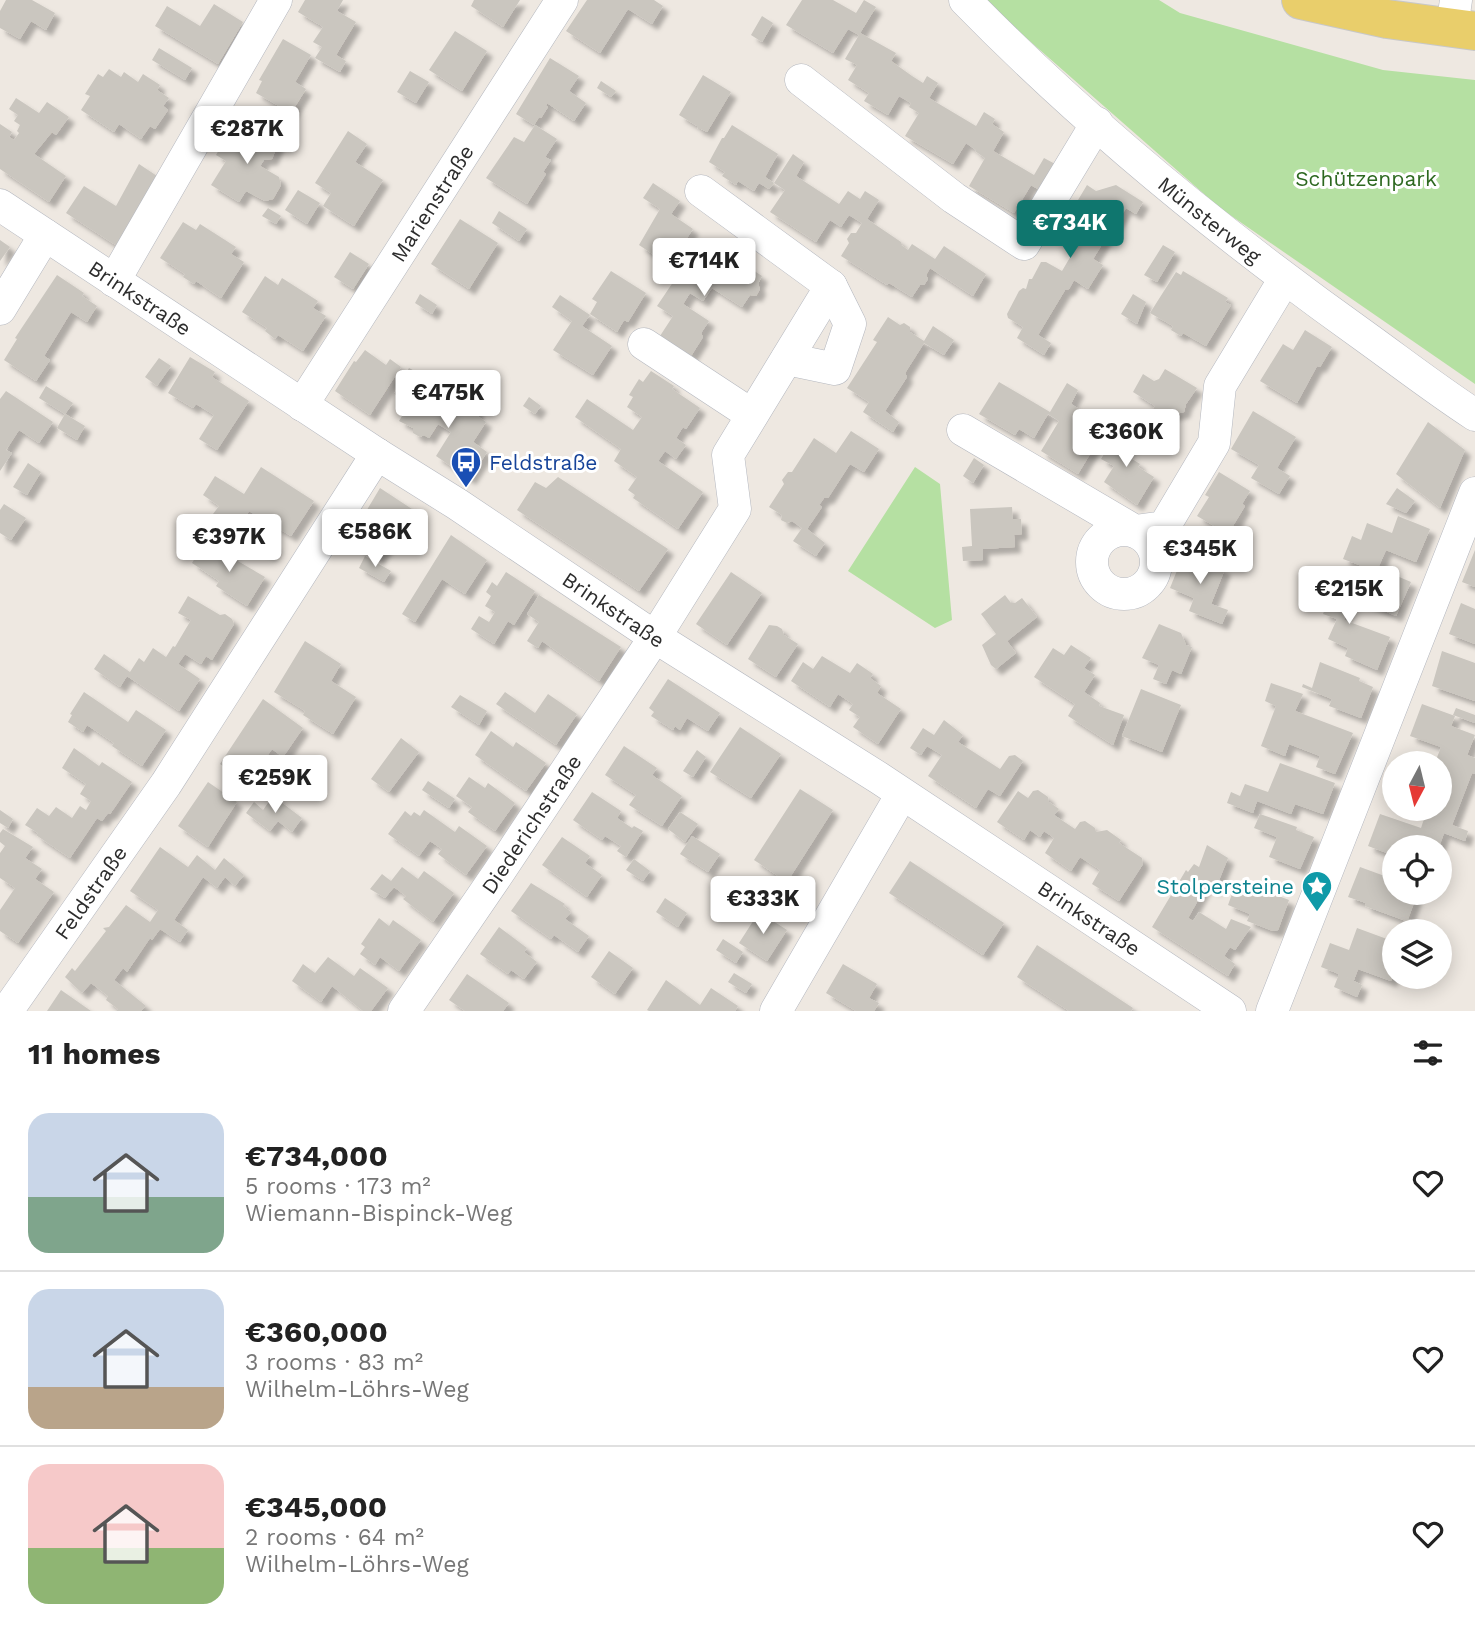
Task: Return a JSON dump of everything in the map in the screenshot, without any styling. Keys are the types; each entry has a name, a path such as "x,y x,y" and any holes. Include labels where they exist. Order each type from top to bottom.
{"main road":[{"path":"1301,0 1387,19 1461,20"}],"street":[{"path":"114,281 276,0"},
{"name":"Marienstraße","path":"302,405 562,0"},
{"name":"Münsterweg","path":"965,0 1097,123 1231,238 1284,280 1475,415"},
{"path":"801,80 954,198 1024,244 1097,123"},
{"path":"701,191 831,286 850,324 835,369 787,359"},
{"name":"Brinkstraße","path":"0,205 655,637 902,794 1230,1011"},
{"path":"0,309 45,234"},
{"path":"963,430 1135,531 1164,527 1214,443 1220,386 1284,280"},
{"name":"Diederichstraße","path":"404,1011 655,637 735,509 728,455 831,286"},
{"path":"644,344 752,415"},
{"name":"Feldstraße","path":"7,1011 166,783 377,454"},
{"path":"1272,1011 1475,493"},
{"path":"776,1011 902,794"}],"green space":[{"name":"Schützenpark","path":"983,0 1159,0 1180,13 1383,70 1475,80 1475,384 1220,208"},
{"path":"915,467 940,484 952,620 935,628 848,571"}],"building":[{"path":"6,0 32,0 55,13 46,30 31,21 20,39 0,28 0,11"},
{"path":"305,0 343,0 337,11 356,22 336,55 346,61 340,72 315,58 322,47 313,42 323,27 298,12"},
{"path":"474,0 520,0 503,27 471,6"},
{"path":"587,0 654,0 663,6 652,24 628,9 600,53 566,31"},
{"path":"802,0 833,0 856,13 864,0 876,7 860,33 896,53 891,61 912,76 923,83 927,76 938,83 929,98 976,126 984,112 995,119 992,124 1004,132 993,151 1034,175 1044,158 1057,165 1041,191 1031,185 1014,213 969,186 985,158 976,150 966,143 953,164 905,136 919,113 909,107 911,103 899,96 888,115 864,101 869,93 848,80 857,65 845,59 859,35 848,29 833,53 786,25"},
{"path":"214,4 243,22 218,64 155,26 167,6 200,26"},
{"path":"762,16 773,23 762,42 751,35"},
{"path":"455,31 487,51 462,91 429,70"},
{"path":"283,39 311,55 295,82 306,89 291,113 256,93 262,81 259,80"},
{"path":"159,48 192,68 185,80 152,60"},
{"path":"550,58 579,76 569,91 586,103 574,121 547,103 548,107 534,125 516,114"},
{"path":"109,69 121,77 124,72 138,82 143,74 160,85 157,90 169,98 163,106 168,110 155,129 150,126 141,139 119,124 114,132 81,110 90,96 85,94 98,74 103,77"},
{"path":"410,71 429,82 416,103 397,92"},
{"path":"703,75 731,92 707,132 698,129 679,115"},
{"path":"601,81 616,91 611,97 597,88"},
{"path":"16,98 39,113 47,102 69,117 56,135 52,132 34,154 66,176 49,202 0,169 0,124 12,132 9,137 14,140 19,133 17,131 20,125 14,121 18,115 9,109"},
{"path":"235,123 261,138 264,133 279,142 272,159 264,160 260,166 279,177 281,185 273,199 265,201 246,191 239,202 211,185 226,161 216,155"},
{"path":"535,125 557,139 545,157 551,160 543,172 546,174 527,204 486,178 514,137 524,142"},
{"path":"732,125 778,154 765,177 774,183 769,189 759,183 754,191 738,181 736,185 722,176 725,172 709,162"},
{"path":"348,131 367,144 355,162 383,180 354,226 323,206 331,193 315,183"},
{"path":"793,154 804,162 796,176 839,204 848,191 860,199 865,191 879,200 867,219 901,242 908,250 912,244 935,259 944,246 986,274 973,296 930,268 926,275 928,279 912,297 889,283 887,285 841,256 849,243 847,239 851,233 856,233 862,223 849,215 841,227 830,220 816,242 770,212 785,190 774,183"},
{"path":"139,164 157,176 117,246 66,213 84,186 116,206"},
{"path":"653,183 680,201 671,214 693,229 669,265 639,245 660,209 643,198"},
{"path":"1087,185 1096,191 1116,185 1143,202 1136,214 1126,208 1109,233 1093,259 1103,265 1088,289 1074,280 1069,289 1065,290 1038,335 1051,343 1044,355 1017,338 1023,327 1008,318 1007,314 1019,291 1026,289 1029,279 1032,279 1041,262 1062,271 1075,249 1055,234 1062,219 1072,210"},
{"path":"298,190 320,203 307,224 285,210"},
{"path":"268,208 281,216 276,224 262,216"},
{"path":"499,211 527,229 519,241 492,223"},
{"path":"460,219 498,243 469,289 431,264"},
{"path":"183,222 196,230 200,224 236,247 231,254 244,262 221,298 196,281 194,284 183,277 185,274 160,258"},
{"path":"0,240 10,247 0,261"},
{"path":"1163,245 1175,252 1157,282 1144,275"},
{"path":"350,252 369,264 353,289 334,277"},
{"path":"725,252 762,276 758,284 760,289 756,296 750,295 742,307 712,288 703,301 690,293 683,304 709,321 691,356 660,336 673,316 657,306 686,263 708,277 719,256"},
{"path":"611,271 646,293 628,322 624,320 617,332 590,314 597,302 592,299"},
{"path":"1183,271 1228,298 1225,302 1231,305 1206,346 1183,333 1181,336 1171,330 1173,326 1150,313 1176,272 1181,275"},
{"path":"57,275 84,293 82,296 97,306 87,322 71,312 44,356 50,360 36,381 4,360 17,339 15,338"},
{"path":"265,276 278,285 282,278 318,301 313,308 326,316 303,351 278,335 275,339 265,331 267,328 242,312"},
{"path":"420,294 437,305 432,314 415,303"},
{"path":"1133,294 1146,302 1137,324 1121,314"},
{"path":"560,295 590,315 582,326 612,346 593,375 553,350 572,321 552,307"},
{"path":"888,317 900,325 904,323 910,327 910,332 924,341 933,326 954,340 944,355 924,343 905,373 907,377 885,411 899,422 893,432 863,412 869,402 847,388 877,342 873,340"},
{"path":"1305,330 1332,347 1320,367 1317,366 1297,403 1260,381 1283,344 1293,350"},
{"path":"365,350 386,365 390,359 401,367 370,415 335,391 354,361 356,362"},
{"path":"190,357 215,372 212,377 249,401 217,450 199,439 214,415 196,404 193,408 168,393"},
{"path":"159,358 171,366 157,386 145,377"},
{"path":"409,368 422,375 406,401 394,394"},
{"path":"1165,369 1197,388 1184,412 1172,415 1167,412 1160,425 1148,418 1155,406 1133,392 1143,374 1154,381 1159,379"},
{"path":"651,371 700,408 686,429 683,427 676,438 686,445 676,459 665,451 658,461 703,492 678,529 633,498 635,495 628,490 637,477 614,461 621,449 575,417 587,399 633,430 642,417 627,407 633,397 629,395 639,379 643,382"},
{"path":"999,382 1050,412 1067,383 1078,390 1071,404 1107,426 1078,474 1041,451 1059,421 1048,414 1034,438 1019,429 1015,435 979,414"},
{"path":"46,386 73,403 65,414 39,398"},
{"path":"420,386 449,406 451,403 467,413 473,406 479,410 476,415 486,422 473,442 487,452 470,479 436,456 451,432 438,424 429,438 424,435 420,437 413,433 413,428 399,421"},
{"path":"6,391 53,422 39,443 19,430 6,450 12,453 0,471 0,399"},
{"path":"529,397 541,406 535,414 523,406"},
{"path":"1253,411 1296,437 1277,468 1290,476 1279,494 1251,478 1259,465 1231,449"},
{"path":"65,414 85,426 77,440 57,428"},
{"path":"1428,422 1465,450 1440,508 1396,474"},
{"path":"1120,427 1135,436 1124,454 1154,477 1137,505 1104,482 1114,466 1101,459"},
{"path":"851,431 879,449 864,472 850,464 828,498 824,498 819,505 822,507 807,529 825,543 816,556 793,541 802,528 792,521 787,523 781,520 782,515 769,507 784,484 782,480 788,472 792,472 814,438 836,453"},
{"path":"974,458 984,465 973,483 963,476"},
{"path":"28,463 41,472 27,495 13,487"},
{"path":"261,467 314,501 291,536 249,511 238,530 213,514 219,506 203,495 215,476 244,494"},
{"path":"1219,472 1250,491 1242,504 1245,506 1228,534 1197,516 1209,497 1205,495"},
{"path":"558,477 668,549 639,591 517,510 535,482 546,488"},
{"path":"380,488 418,513 407,530 401,527 378,559 349,540"},
{"path":"1397,488 1415,501 1406,513 1386,504"},
{"path":"4,504 26,518 11,540 0,533 0,510"},
{"path":"1012,507 1013,519 1021,519 1022,534 1014,535 1015,547 983,549 983,560 963,561 962,547 972,546 970,509"},
{"path":"1398,516 1430,529 1416,562 1386,550 1378,568 1411,582 1396,616 1364,602 1368,594 1353,588 1362,566 1343,559 1352,536 1361,540 1367,523 1392,533"},
{"path":"255,533 276,546 270,555 249,542"},
{"path":"1228,534 1238,540 1232,550 1222,544"},
{"path":"451,535 487,560 465,594 442,579 415,622 402,614"},
{"path":"205,542 265,577 247,606 216,586 219,581 192,563"},
{"path":"1475,550 1475,587 1462,582"},
{"path":"1184,553 1225,569 1211,604 1228,610 1222,624 1189,611 1194,598 1170,588"},
{"path":"365,556 391,571 384,582 359,568"},
{"path":"506,572 535,591 514,625 508,621 494,644 471,629 479,616 489,622 495,612 485,606 491,596 486,592 492,582 497,586"},
{"path":"731,572 762,593 727,645 696,624"},
{"path":"1307,577 1353,596 1344,620 1390,637 1377,670 1345,656 1348,648 1328,639 1337,619 1323,614 1328,601 1302,591"},
{"path":"539,595 621,647 599,681 542,641 538,648 527,641 539,622 527,614"},
{"path":"1005,595 1011,603 1022,598 1037,617 1007,641 1016,653 996,669 991,665 982,645 996,634 981,614"},
{"path":"188,596 220,615 225,614 234,624 212,660 206,656 201,664 185,654 178,664 200,679 179,711 127,676 120,687 94,669 104,654 130,672 139,658 144,662 153,648 166,657 191,620 178,613"},
{"path":"1461,603 1475,609 1475,644 1449,634"},
{"path":"1159,624 1181,633 1186,645 1192,647 1181,674 1172,670 1166,684 1153,679 1159,665 1142,658"},
{"path":"769,625 782,629 784,635 798,644 776,677 748,659"},
{"path":"305,641 341,664 331,681 356,697 333,734 303,715 305,711 274,692"},
{"path":"1071,645 1091,658 1084,668 1095,675 1084,692 1100,703 1099,706 1124,715 1113,745 1068,716 1075,704 1034,677 1053,648 1064,655"},
{"path":"1442,651 1475,663 1475,701 1432,686"},
{"path":"822,656 850,673 857,663 873,674 870,678 881,686 877,693 901,709 878,744 853,727 860,717 849,710 853,704 838,694 830,707 791,681 803,662 813,669"},
{"path":"1320,662 1360,678 1359,681 1373,687 1361,718 1329,706 1332,699 1302,687 1303,684 1312,688"},
{"path":"668,679 720,713 708,731 687,718 680,730 675,726 673,730 651,716 654,712 649,708"},
{"path":"1271,683 1303,694 1295,711 1353,733 1335,774 1316,767 1320,756 1289,744 1285,756 1261,746 1276,706 1265,701"},
{"path":"1141,689 1181,705 1162,752 1122,736"},
{"path":"84,692 128,722 136,710 166,730 142,766 87,725 83,732 68,722"},
{"path":"505,692 535,713 548,694 577,714 556,745 496,704"},
{"path":"460,695 487,711 479,725 451,707"},
{"path":"263,699 303,728 283,757 272,749 248,783 220,764"},
{"path":"1422,704 1455,716 1451,726 1475,735 1467,755 1475,758 1475,774 1472,773 1452,825 1468,831 1465,841 1444,833 1382,835 1382,851 1368,846 1380,814 1382,821 1400,821 1421,828 1423,821 1452,821 1452,751 1439,751 1441,747 1410,736"},
{"path":"1456,708 1475,715 1475,723 1453,715"},
{"path":"944,720 963,735 958,742 1000,769 1009,756 1015,755 1023,761 1000,796 988,789 976,808 928,776 942,755 927,746 921,755 910,748 923,728 934,735"},
{"path":"740,727 781,754 751,798 710,772"},
{"path":"491,731 513,747 516,742 546,763 526,791 475,755"},
{"path":"401,738 419,752 389,792 371,779"},
{"path":"624,746 657,768 652,775 682,796 662,826 629,805 636,795 605,775"},
{"path":"74,748 99,766 102,762 132,782 110,814 102,821 97,818 70,858 25,825 37,808 49,816 56,807 72,818 80,806 86,810 91,801 80,794 86,784 62,768"},
{"path":"697,750 706,757 693,777 683,771"},
{"path":"1280,763 1335,783 1323,814 1295,804 1291,814 1257,801 1253,813 1227,803 1231,792 1240,796 1245,784 1268,792"},
{"path":"469,777 485,788 488,783 515,803 495,831 468,812 472,807 456,796"},
{"path":"428,781 455,799 449,808 422,790"},
{"path":"208,782 237,802 208,847 178,826"},
{"path":"800,789 833,810 787,882 754,860"},
{"path":"1038,790 1059,809 1054,815 1075,829 1080,822 1085,821 1095,828 1096,832 1107,830 1121,840 1119,843 1142,858 1143,864 1119,901 1092,884 1100,870 1080,857 1071,871 1045,853 1054,838 1044,831 1040,837 1030,830 1024,840 997,822 1018,791 1028,798 1033,791"},
{"path":"592,792 621,811 617,818 632,828 634,826 643,831 626,857 617,851 621,846 605,836 602,840 573,820"},
{"path":"273,796 302,818 292,832 278,821 270,831 246,813 254,802 263,810"},
{"path":"0,810 13,819 8,828 0,823"},
{"path":"424,810 455,832 459,826 487,846 466,875 438,854 442,849 430,841 419,856 388,834 405,811 411,816 414,812 420,816"},
{"path":"680,812 698,824 685,842 668,829"},
{"path":"1260,814 1297,827 1296,830 1314,837 1300,869 1269,857 1277,837 1254,828"},
{"path":"3,829 33,847 25,858 42,869 35,879 54,892 18,943 0,931 0,910 15,888 0,878 0,853 5,846 0,842"},
{"path":"692,836 720,854 708,872 680,854"},
{"path":"562,837 590,856 585,863 602,875 587,897 542,865"},
{"path":"1207,845 1228,858 1215,890 1206,886 1188,918 1193,921 1199,912 1226,929 1231,919 1251,927 1235,950 1230,947 1224,956 1235,964 1228,976 1152,927 1186,870 1188,872 1194,864 1199,867"},
{"path":"160,847 188,867 197,855 215,870 224,858 244,875 235,886 225,877 217,888 203,877 174,920 188,930 180,942 160,929 152,940 150,938 127,972 123,968 114,980 146,1006 141,1011 116,1011 118,1009 106,1000 108,996 91,983 82,993 65,977 72,968 75,971 106,931 103,928 109,927 126,905 150,922 158,910 130,891"},
{"path":"634,859 650,871 643,881 626,870"},
{"path":"910,861 1004,923 983,955 889,893"},
{"path":"402,867 418,879 424,871 454,893 433,922 403,899 406,896 394,887 385,898 370,889 382,874 391,881"},
{"path":"1360,867 1382,875 1382,905 1413,905 1408,919 1401,919 1348,897"},
{"path":"1237,880 1289,900 1278,930 1273,931 1247,921 1250,914 1228,905"},
{"path":"531,883 565,904 563,906 571,912 565,919 589,936 578,952 554,935 551,939 511,911"},
{"path":"665,898 687,913 678,927 656,912"},
{"path":"759,912 787,930 767,961 739,943"},
{"path":"379,918 389,926 393,920 421,940 399,971 380,957 375,965 360,954 365,947 361,944"},
{"path":"499,927 527,948 524,952 537,962 524,979 511,970 508,974 480,954"},
{"path":"1357,928 1382,937 1382,978 1358,969 1354,980 1344,976 1362,985 1357,997 1334,987 1339,974 1321,967 1330,943 1349,950"},
{"path":"723,939 743,952 736,963 716,950"},
{"path":"1037,945 1133,1008 1131,1011 1069,1011 1017,977"},
{"path":"609,951 633,968 615,994 591,977"},
{"path":"328,957 354,976 360,968 388,988 371,1011 363,1011 332,986 321,1002 292,981 303,964 315,973"},
{"path":"843,964 877,984 869,998 879,1003 874,1011 856,1011 826,993"},
{"path":"734,973 752,984 746,993 728,982"},
{"path":"467,974 509,1003 503,1011 465,1011 449,1000"},
{"path":"666,980 700,1005 711,988 738,1006 735,1011 647,1010"},
{"path":"61,990 91,1011 47,1011"}],"place":[{"name":"Feldstraße","path":"466,489"},
{"name":"Stolpersteine","path":"1317,913"}]}
